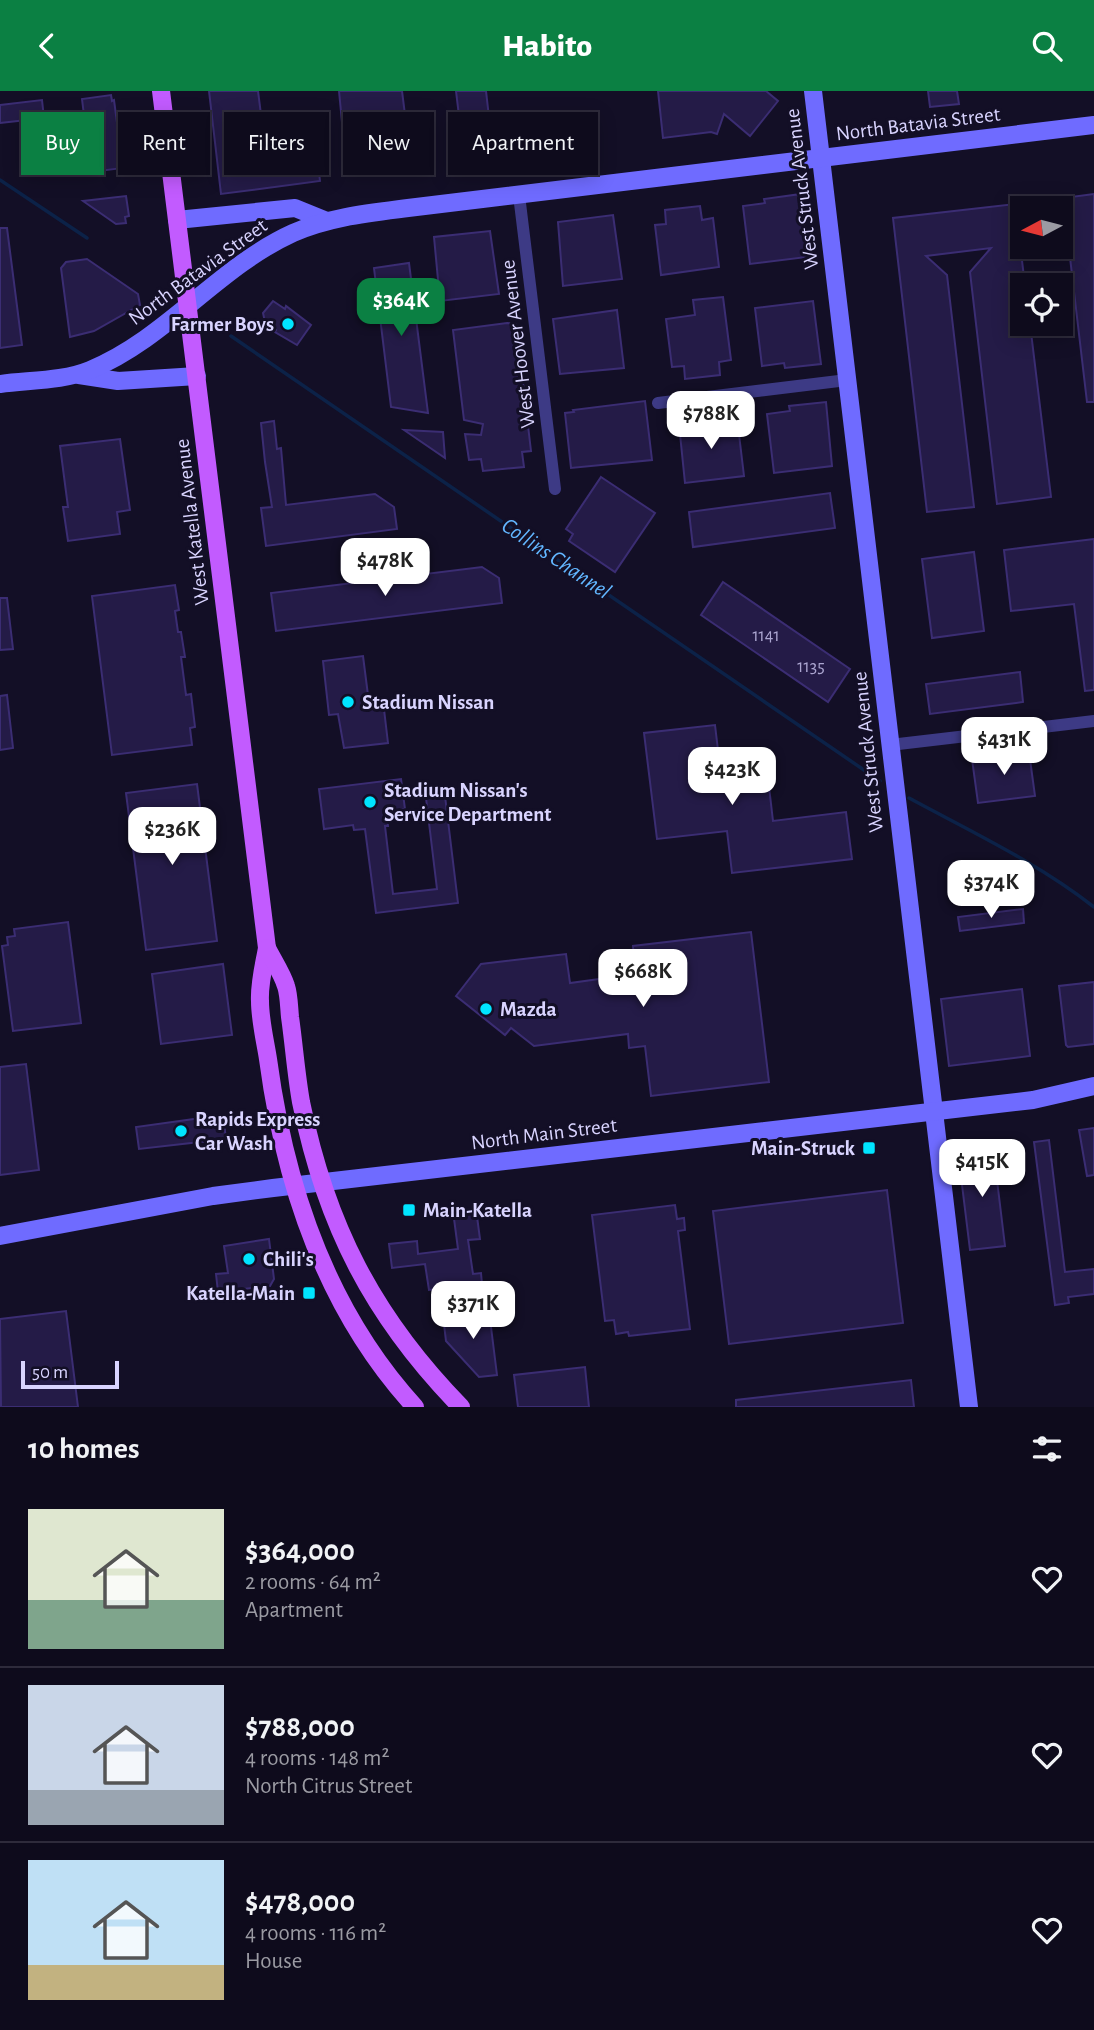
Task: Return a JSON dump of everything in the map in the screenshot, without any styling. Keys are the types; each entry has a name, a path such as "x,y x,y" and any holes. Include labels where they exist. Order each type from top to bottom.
{"main road":[{"name":"West Katella Avenue","path":"160,91 267,948 259,999 277,1125 305,1222 330,1280 354,1325 415,1407"},
{"name":"West Katella Avenue","path":"267,948 286,987 299,1092 322,1184 349,1252 383,1313 411,1351 461,1407"}],"street":[{"name":"West Struck Avenue","path":"813,91 969,1407"},
{"name":"North Batavia Street","path":"0,384 76,375 113,359 135,346 263,250 292,233 327,221 360,214 1094,125"},
{"name":"West Hoover Avenue","path":"519,195 555,489"},
{"path":"177,220 295,208 327,221"},
{"path":"76,375 118,381 197,376"},
{"path":"658,403 847,380"},
{"path":"890,745 1094,721"},
{"name":"North Main Street","path":"0,1236 213,1196 1032,1100 1094,1086"}],"building":[{"path":"209,91 258,91 261,112 224,112 224,175 319,175 320,181 221,194"},
{"path":"339,91 402,91 405,112 343,112 343,133"},
{"path":"456,91 486,91 488,112 459,112"},
{"path":"658,91 766,91 778,101 750,136 724,114 717,134 711,132 663,138"},
{"path":"928,91 957,91 959,104 930,107"},
{"path":"111,95 112,101 114,100 118,130 118,169 104,170 104,112 84,112 82,99"},
{"path":"42,100 43,112 21,112 21,121 0,123 0,105"},
{"path":"801,194 807,257 750,264 743,206 765,203 764,199"},
{"path":"1094,194 1094,402 1087,402 1070,259 1073,259 1073,197"},
{"path":"126,196 129,216 125,217 126,223 116,224 83,201"},
{"path":"1010,205 1010,259 1022,259 1024,273 1010,273 1010,336 1031,336 1051,497 997,504 970,272 991,248 926,256 947,275 974,507 927,512 893,218"},
{"path":"700,206 702,220 713,218 719,267 661,275 655,225 666,224 665,210"},
{"path":"613,215 622,279 563,286 558,222"},
{"path":"0,228 7,228 22,345 0,348"},
{"path":"490,231 499,294 440,301 434,237"},
{"path":"87,259 138,294 140,305 94,331 70,337 61,268 66,262"},
{"path":"409,263 428,413 391,407 374,268"},
{"path":"723,297 731,360 719,362 720,375 685,379 684,366 672,367 666,319 695,315 693,300"},
{"name":"Farmer Boys","path":"273,301 285,309 286,306 311,325 297,345 275,332 276,330 265,322 263,313"},
{"path":"813,301 821,364 785,368 784,363 762,366 755,308"},
{"path":"617,310 624,368 560,374 553,319"},
{"path":"516,324 531,451 522,452 524,467 483,471 481,459 469,460 465,434 481,435 483,424 464,420 453,330"},
{"path":"645,401 652,460 571,468 565,413"},
{"path":"826,402 832,466 774,473 767,414 790,411 789,406"},
{"path":"725,415 726,427 738,426 744,476 685,483 680,434 691,432 690,419"},
{"path":"274,421 277,449 281,448 286,505 375,494 394,507 397,529 266,546 261,508 272,507 261,423"},
{"path":"404,430 443,432 445,458"},
{"path":"120,439 130,510 117,512 120,534 68,541 63,507 68,507 60,446"},
{"path":"601,477 655,513 615,572 569,541 573,534 566,529"},
{"path":"830,493 835,528 693,547 689,512"},
{"path":"1094,539 1094,690 1085,691 1074,604 1011,611 1004,550"},
{"path":"974,552 984,631 932,638 922,559"},
{"path":"482,567 499,578 502,603 276,631 271,593"},
{"path":"723,582 850,669 828,702 701,615"},
{"path":"175,585 179,610 175,611 185,657 181,657 186,695 191,694 195,727 190,728 192,745 112,755 92,596"},
{"path":"0,598 7,598 13,649 0,650"},
{"name":"Stadium Nissan","path":"363,656 369,703 383,701 388,743 344,748 338,714 329,715 323,661"},
{"path":"1020,672 1023,702 930,714 926,684"},
{"path":"7,695 13,748 0,750 0,696"},
{"path":"715,725 722,784 768,778 773,821 846,812 852,859 732,873 727,831 657,839 644,733"},
{"path":"1029,752 1035,796 978,803 972,759"},
{"path":"401,779 405,809 386,811 388,826 385,826 393,894 437,889 426,798 445,796 458,903 376,913 365,829 354,830 353,825 324,829 319,789"},
{"path":"197,784 217,941 146,950 126,793"},
{"path":"993,879 995,893 956,898 955,884"},
{"path":"1023,909 1024,923 960,931 958,917"},
{"path":"68,922 81,1023 13,1031 2,946 8,945 7,937 15,936 14,929"},
{"path":"751,932 769,1082 651,1096 645,1046 629,1048 628,1034 534,1046 511,1028 505,1035 456,996 481,964 566,954 570,983 621,976 620,962 634,960 633,946"},
{"path":"223,964 232,1035 161,1044 152,974"},
{"path":"1094,982 1094,1044 1068,1047 1059,986"},
{"path":"1022,989 1030,1056 949,1066 941,999"},
{"path":"26,1064 39,1170 0,1175 0,1067"},
{"name":"Rapids Express Car Wash","path":"223,1115 226,1139 139,1149 136,1127"},
{"path":"1094,1128 1094,1175 1087,1176 1079,1130"},
{"path":"1049,1140 1065,1272 1094,1269 1094,1294 1068,1297 1069,1303 1055,1305 1034,1142"},
{"path":"993,1147 1005,1246 970,1250 958,1152"},
{"path":"887,1190 903,1323 729,1344 713,1211"},
{"path":"675,1205 677,1219 684,1218 685,1230 678,1231 690,1329 629,1336 628,1332 616,1334 614,1320 605,1321 592,1215"},
{"path":"476,1209 480,1239 468,1240 473,1274 481,1273 482,1284 429,1290 425,1264 392,1268 389,1244 417,1241 418,1254 458,1249 453,1211"},
{"name":"Chili's","path":"269,1239 274,1279 270,1286 218,1292 216,1274 228,1273 224,1246"},
{"path":"66,1311 78,1407 1,1407 0,1319"},
{"path":"489,1311 497,1375 479,1377 446,1341 443,1316"},
{"path":"585,1367 589,1407 518,1407 514,1375"},
{"path":"911,1380 914,1407 736,1407 736,1400"}],"waterway":[{"name":"Collins Channel","path":"0,180 87,238"},
{"name":"Collins Channel","path":"231,336 880,781"},
{"name":"Collins Channel","path":"909,798 1027,862 1094,907"}],"place":[{"name":"Farmer Boys","path":"288,324"},
{"name":"Stadium Nissan","path":"348,702"},
{"name":"Stadium Nissan's Service Department","path":"370,802"},
{"name":"Mazda","path":"486,1009"},
{"name":"Rapids Express Car Wash","path":"181,1131"},
{"name":"Main-Struck","path":"869,1148"},
{"name":"Main-Katella","path":"409,1210"},
{"name":"Chili's","path":"249,1259"},
{"name":"Katella-Main","path":"309,1293"}]}
